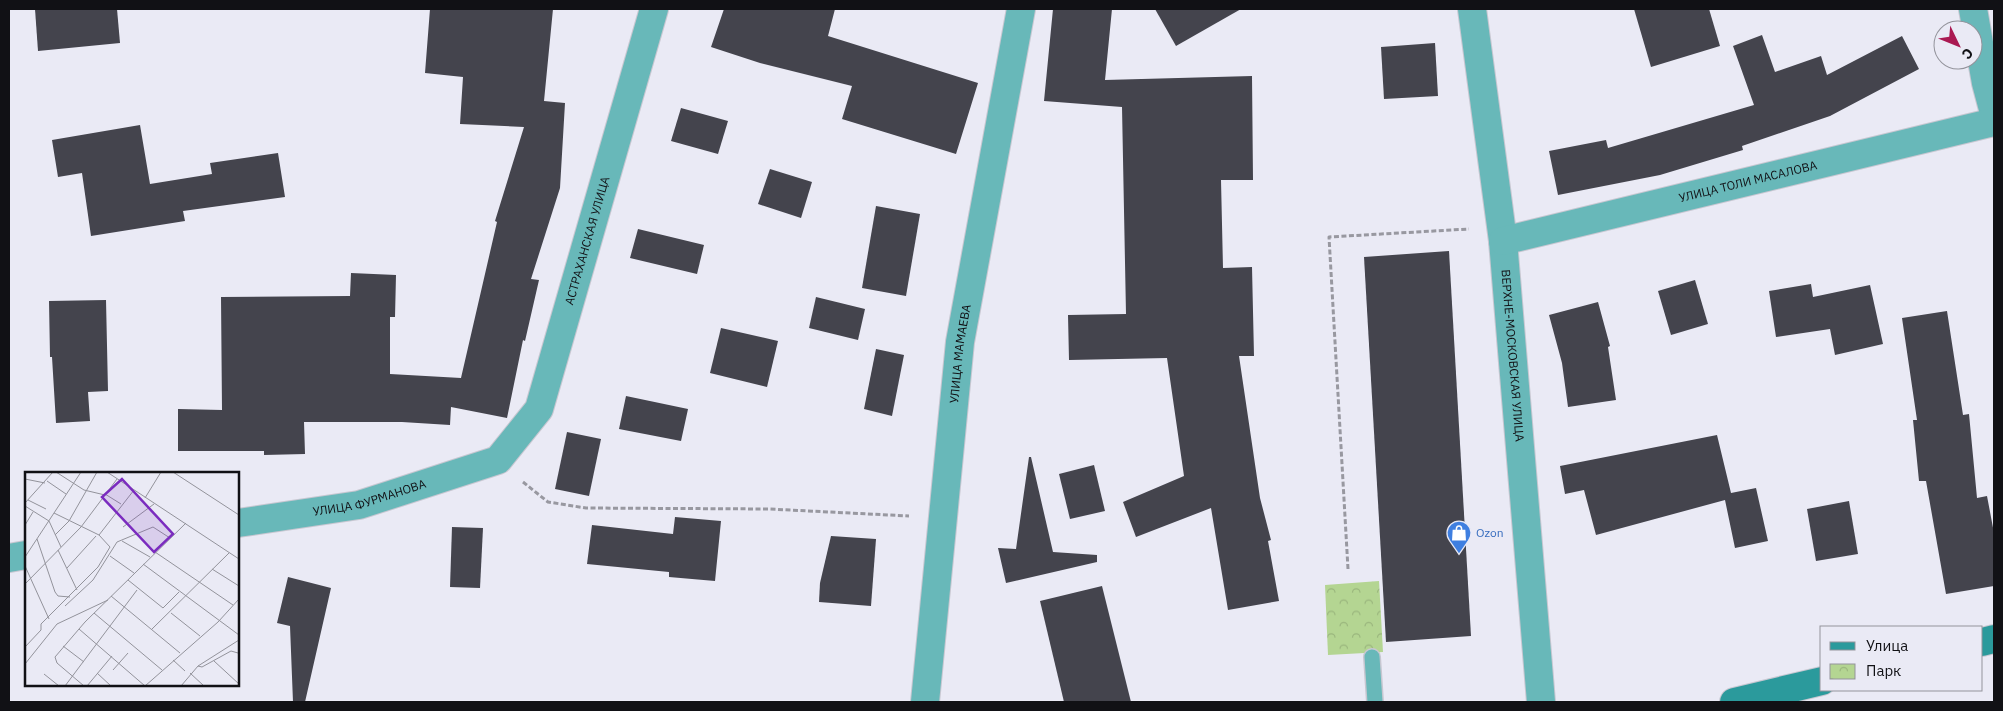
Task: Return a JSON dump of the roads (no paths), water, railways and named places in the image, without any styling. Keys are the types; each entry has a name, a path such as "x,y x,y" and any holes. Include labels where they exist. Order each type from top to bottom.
{"street":[{"name":"АСТРАХАНСКАЯ УЛИЦА","path":"498,460 539,409 654,9"},
{"name":"УЛИЦА МАМАЕВА","path":"925,702 960,342 1021,9"},
{"name":"ВЕРХНЕ-МОСКОВСКАЯ УЛИЦА","path":"1472,9 1503,241 1542,702"},
{"path":"1973,9 1990,82 1994,113"},
{"name":"УЛИЦА ТОЛИ МАСАЛОВА","path":"1503,241 1994,122"},
{"name":"УЛИЦА ФУРМАНОВА","path":"239,523 359,505 498,460"},
{"path":"9,558 25,555"},
{"path":"1734,702 1820,681"}],"lane":[{"path":"1372,657 1375,702"}],"place":[{"name":"Ozon","path":"1459,554"}]}
